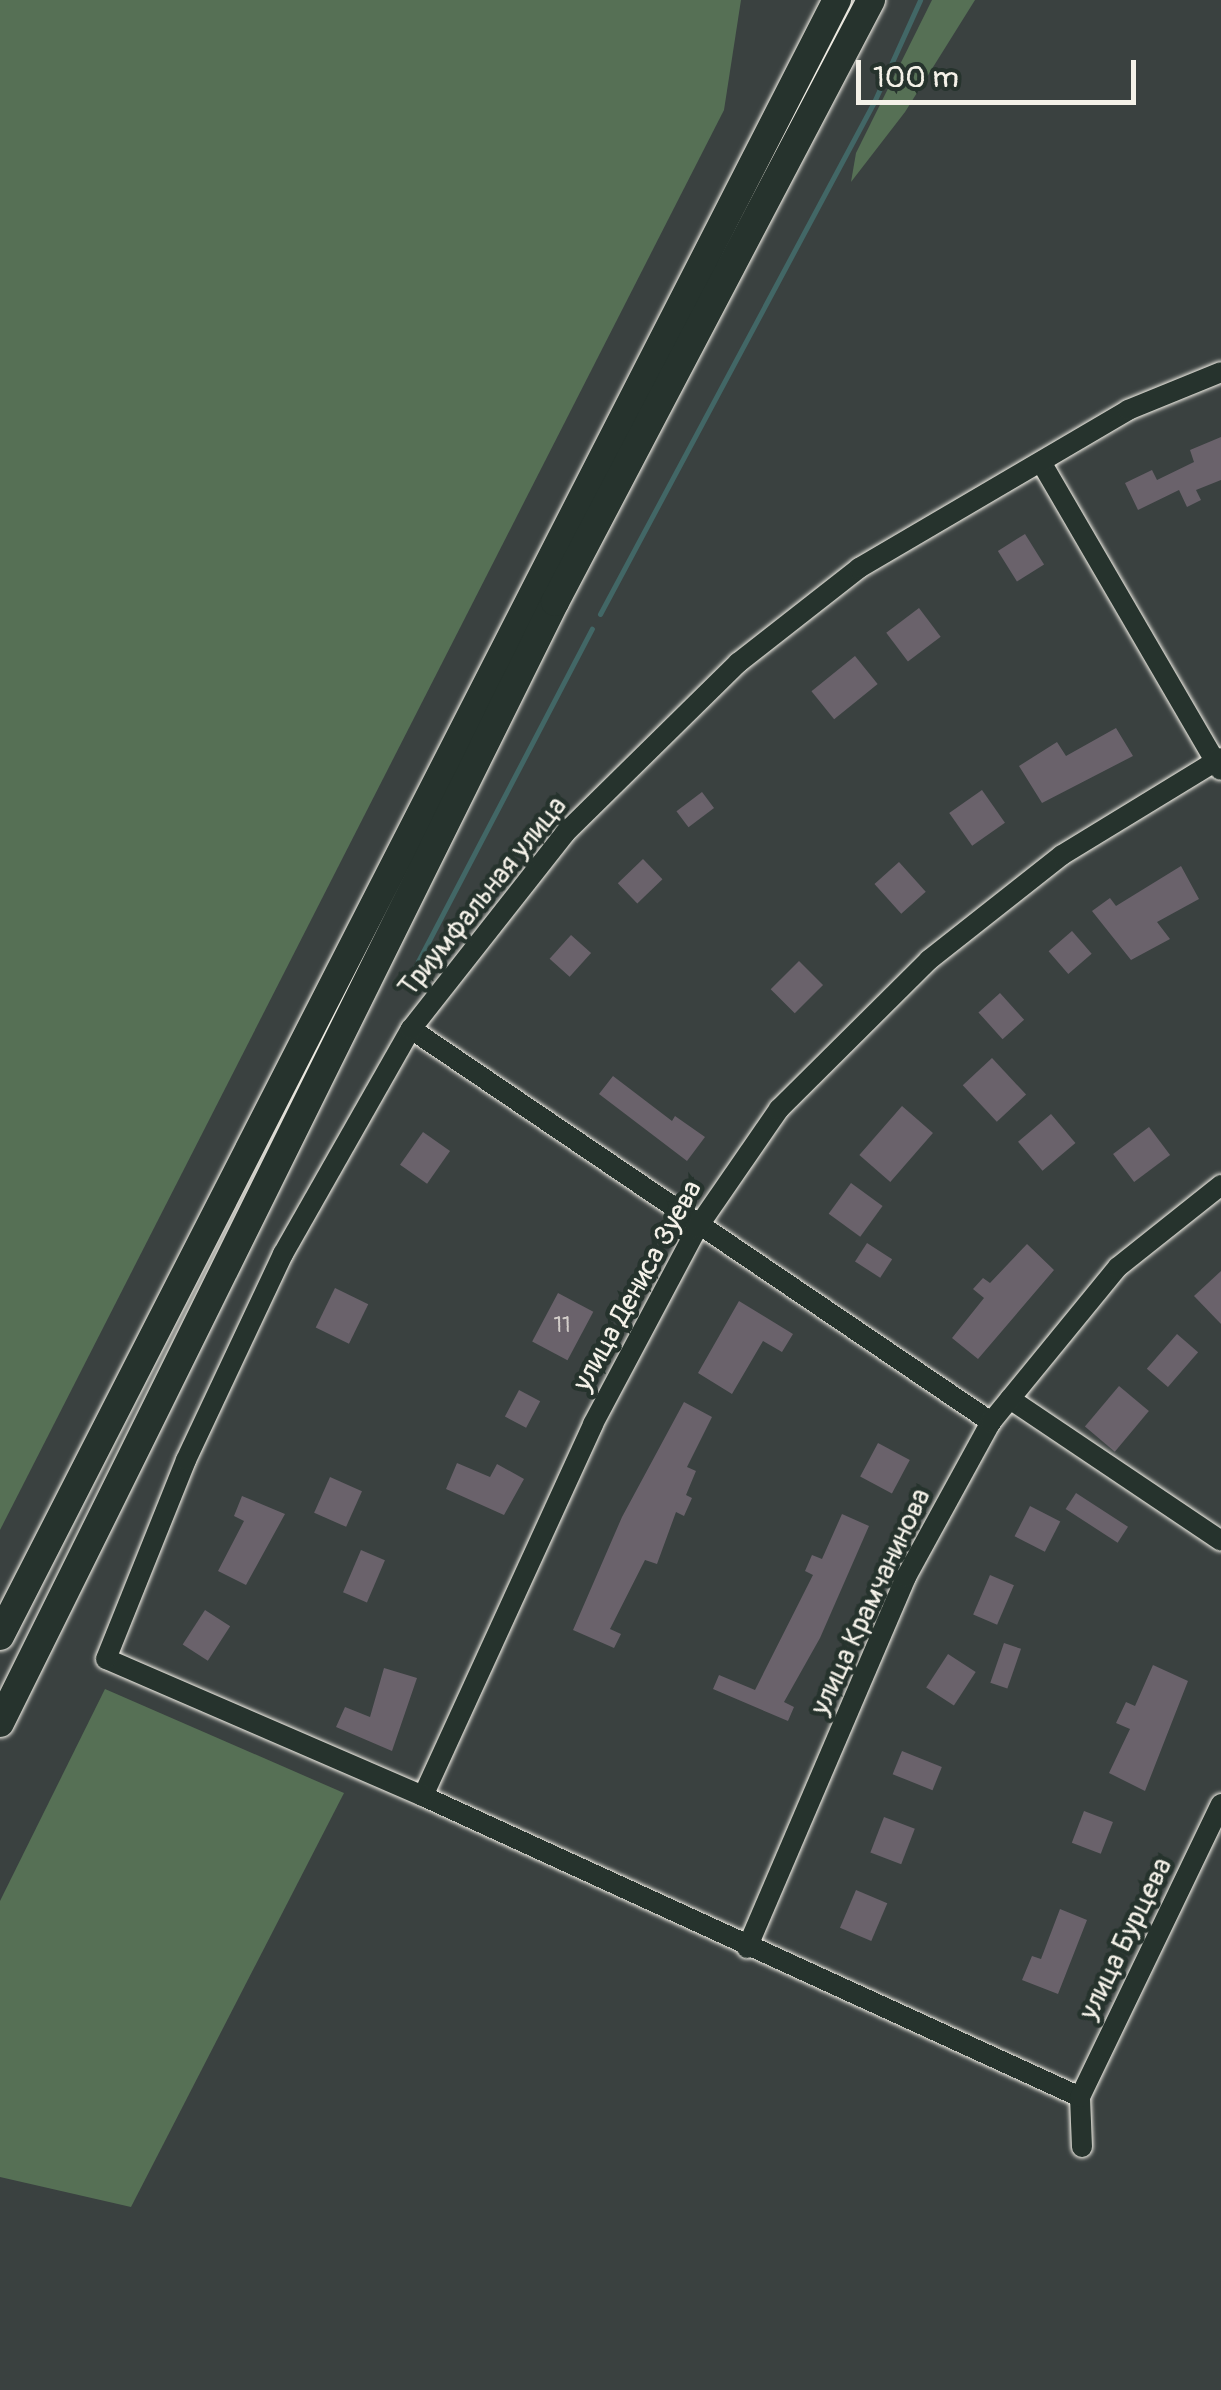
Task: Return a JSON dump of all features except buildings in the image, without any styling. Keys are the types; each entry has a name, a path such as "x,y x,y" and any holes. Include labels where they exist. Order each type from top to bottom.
{"main road":[{"path":"0,1636 837,0"},
{"path":"0,1722 555,602 871,0"}],"street":[{"name":"Триумфальная улица","path":"422,1796 106,1660 186,1460 283,1254 411,1029 565,833 738,663 860,568 1128,410 1221,372"},
{"path":"1041,462 1219,763"},
{"name":"улица Дениса Зуева","path":"422,1796 593,1424 697,1228 779,1109 929,960 1062,855 1219,763"},
{"path":"411,1029 697,1228 991,1422"},
{"name":"улица Крамчанинова","path":"747,1948 906,1577 991,1422 1118,1267 1221,1185"},
{"path":"1010,1399 1221,1541"},
{"path":"422,1796 747,1948 1080,2097 1082,2147"},
{"name":"улица Бурцева","path":"1080,2097 1221,1804"}],"green space":[{"path":"0,0 741,0 724,110 0,1530"},
{"path":"932,0 975,0 905,112 851,182 856,153"},
{"path":"105,1689 344,1793 131,2207 0,2177 0,1901"}],"waterway":[{"path":"600,614 874,102 920,0"},
{"path":"414,969 592,629"}]}
